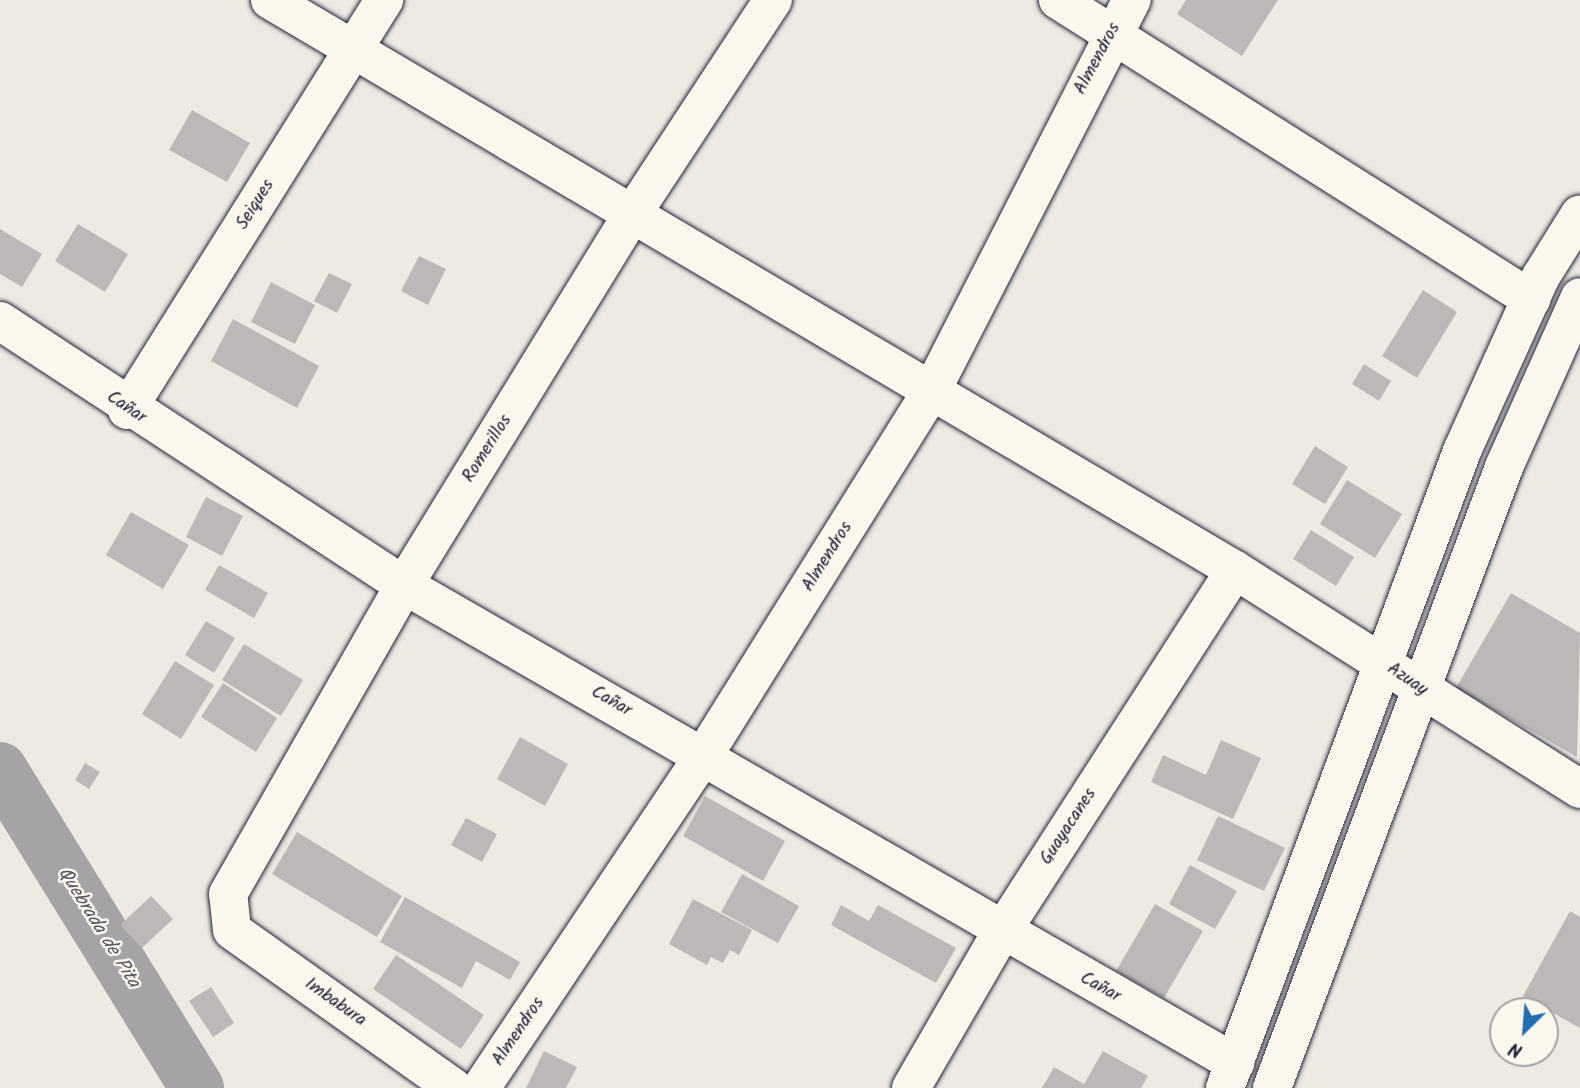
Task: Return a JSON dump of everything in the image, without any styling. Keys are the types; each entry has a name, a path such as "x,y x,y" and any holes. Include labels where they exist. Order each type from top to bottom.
{"street":[{"name":"Azuay","path":"270,0 1235,570 1580,789"},
{"name":"Seiques","path":"127,410 384,0"},
{"name":"Romerillos","path":"226,910 228,894 404,584 633,213 773,0"},
{"path":"1058,0 1531,299"},
{"name":"Almendros","path":"481,1088 704,755 931,392 1109,34 1132,0"},
{"path":"1230,1076 1386,665 1462,451 1531,299 1580,214"},
{"path":"1272,1088 1504,467 1579,302"},
{"name":"Cañar","path":"0,321 127,410 404,584 704,755 1001,933 1230,1076"},
{"name":"Guayacanes","path":"911,1088 1001,933 1235,570"},
{"name":"Imbabura","path":"226,910 232,930 454,1088"}],"building":[{"path":"1186,0 1278,0 1242,56 1177,14"},
{"path":"192,110 250,143 227,182 169,150"},
{"path":"78,224 128,254 105,292 55,261"},
{"path":"0,229 42,254 22,287 0,274"},
{"path":"419,256 446,269 428,305 401,291"},
{"path":"329,273 352,284 337,313 314,301"},
{"path":"271,282 315,305 295,344 251,322"},
{"path":"1423,290 1457,312 1417,378 1382,356"},
{"path":"233,319 319,366 297,408 211,361"},
{"path":"1364,364 1391,381 1379,401 1352,384"},
{"path":"1315,446 1348,467 1325,504 1292,484"},
{"path":"1347,480 1402,514 1375,558 1320,524"},
{"path":"206,497 243,516 222,556 186,537"},
{"path":"131,512 189,545 163,589 106,555"},
{"path":"1311,530 1354,557 1336,586 1293,559"},
{"path":"219,565 268,593 254,618 205,590"},
{"path":"1511,593 1580,633 1577,757 1456,688"},
{"path":"206,621 235,638 214,673 185,655"},
{"path":"244,644 303,680 281,716 222,680"},
{"path":"175,661 214,685 181,739 142,714"},
{"path":"223,683 277,718 256,752 201,717"},
{"path":"520,737 568,764 545,806 497,779"},
{"path":"1221,740 1261,758 1233,819 1151,782 1163,755 1206,775"},
{"path":"85,763 100,772 89,789 75,780"},
{"path":"705,796 785,841 763,881 683,836"},
{"path":"1218,816 1285,848 1264,891 1197,860"},
{"path":"466,818 497,834 482,862 451,845"},
{"path":"297,832 402,896 377,937 272,874"},
{"path":"1190,865 1237,891 1215,929 1169,904"},
{"path":"742,874 799,906 778,943 721,912"},
{"path":"151,896 173,919 142,948 120,925"},
{"path":"405,897 520,962 510,980 476,961 462,988 380,942"},
{"path":"693,899 752,930 739,955 730,950 723,963 711,957 707,965 669,944"},
{"path":"1155,904 1203,931 1164,998 1116,971"},
{"path":"841,905 869,921 878,905 956,948 936,983 831,925"},
{"path":"1570,911 1580,917 1580,1028 1559,1016 1559,997 1523,996"},
{"path":"396,955 484,1015 461,1049 373,989"},
{"path":"211,987 234,1023 213,1037 189,1001"},
{"path":"544,1051 577,1067 566,1088 526,1088"},
{"path":"1103,1051 1148,1076 1141,1088 1042,1088 1054,1067 1084,1084"}],"waterway":[{"name":"Quebrada de Pita","path":"0,769 197,1088"}]}
